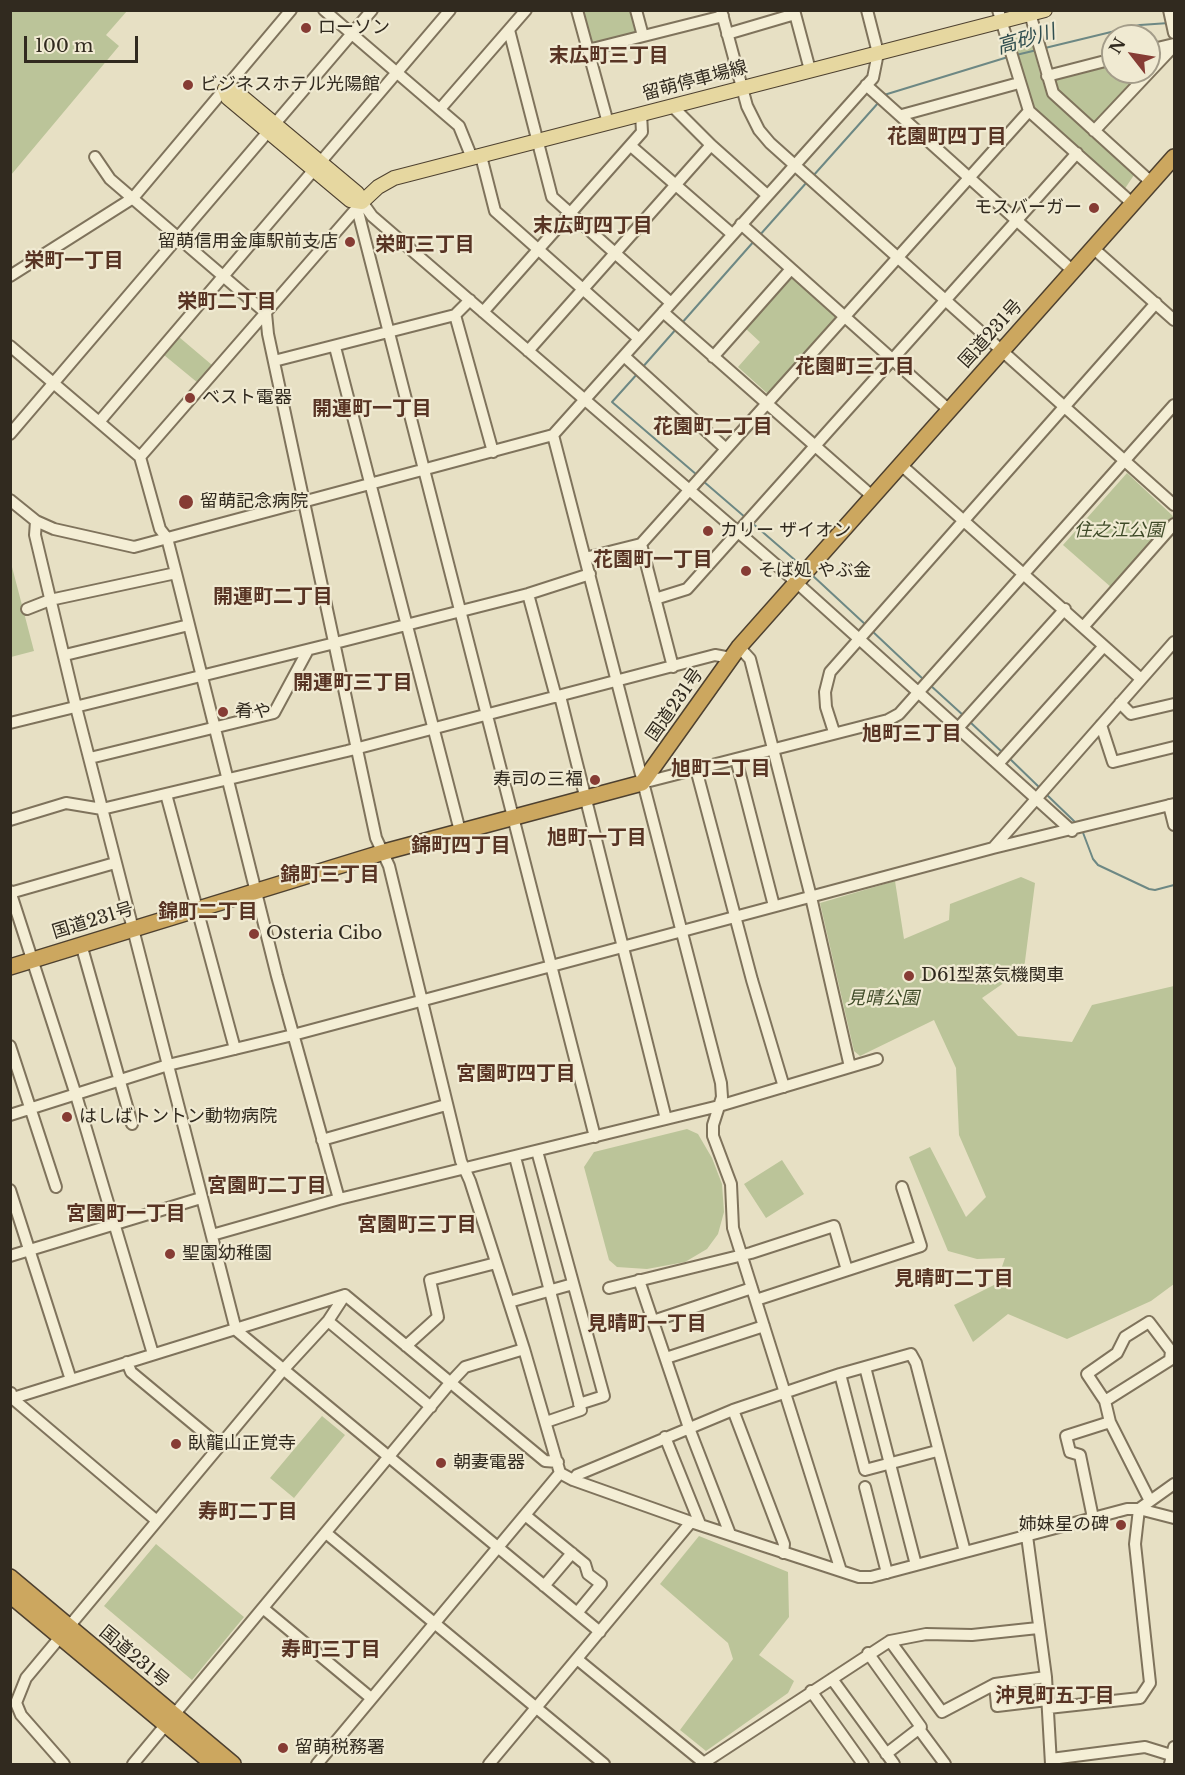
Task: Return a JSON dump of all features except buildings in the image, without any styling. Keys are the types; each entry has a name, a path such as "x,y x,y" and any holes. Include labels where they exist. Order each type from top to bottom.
{"highway":[{"name":"国道231号","path":"10,967 384,852 642,783 735,653 900,464 1174,158"},
{"name":"国道231号","path":"10,1577 64,1632 170,1721 213,1764"},
{"name":"国道231号","path":"10,1595 64,1632"},
{"name":"国道231号","path":"170,1721 233,1764"}],"main road":[{"name":"留萌停車場線","path":"360,205 378,187 394,178 878,53 1000,16 1045,10"},
{"path":"225,89 234,90 271,128 317,166 357,193 360,205"}],"street":[{"path":"10,276 133,198 291,10"},
{"path":"324,10 440,109 464,134 476,157 495,211 639,339"},
{"path":"10,434 372,10"},
{"path":"99,422 450,10"},
{"path":"440,109 526,10"},
{"path":"577,10 608,123"},
{"path":"636,10 643,36"},
{"path":"10,500 36,521 86,538 134,547 553,435 873,78 878,53 867,10"},
{"path":"1169,10 1174,33"},
{"path":"727,34 795,12 810,70"},
{"path":"588,50 722,13 741,88 759,130 1174,505"},
{"path":"1029,13 1053,93 1152,183"},
{"path":"1000,16 1029,111 1132,204"},
{"path":"509,30 552,197 671,303"},
{"path":"1094,131 1174,45"},
{"path":"1047,76 1101,62"},
{"path":"902,115 1019,83"},
{"path":"866,85 902,115 968,178 1018,218 1073,271"},
{"path":"672,106 711,146 767,195"},
{"path":"585,558 641,544 1029,111"},
{"path":"483,312 631,146 642,132 641,114"},
{"path":"631,146 732,234"},
{"path":"528,351 711,146"},
{"path":"655,599 687,589 1077,153"},
{"path":"95,157 111,179 266,312 274,361 376,838 384,852 446,1105 559,1467"},
{"path":"360,205 796,582 1072,831"},
{"path":"140,457 360,205"},
{"path":"360,205 387,334 488,715 595,1137"},
{"path":"741,225 949,410"},
{"path":"1093,248 1174,320"},
{"path":"713,357 791,269"},
{"path":"274,361 455,315 470,300"},
{"path":"834,732 826,707 827,680 830,672 1156,303"},
{"path":"663,312 872,496"},
{"path":"455,315 493,452"},
{"path":"10,346 140,457 160,529 167,538 255,892 339,1199"},
{"path":"335,347 460,831"},
{"path":"624,356 726,449"},
{"path":"642,783 888,720 899,714 1174,405"},
{"path":"553,435 722,1083 719,1106 713,1125 714,1136 731,1184 733,1228 841,1571"},
{"path":"900,464 1142,679"},
{"path":"36,521 35,535 76,707 236,1330 600,1632"},
{"path":"1083,626 1174,524"},
{"path":"641,544 673,667"},
{"path":"27,609 50,600 176,573"},
{"path":"10,723 528,594 590,574"},
{"path":"528,594 558,697 666,1119"},
{"path":"958,728 1065,609"},
{"path":"65,655 189,625"},
{"path":"993,848 1174,642"},
{"path":"998,764 1104,646"},
{"path":"90,759 274,713 308,650"},
{"path":"10,820 66,803 102,809 357,748 715,655 735,653 750,659 811,897 850,1067"},
{"path":"1120,703 1131,714 1174,704"},
{"path":"1101,725 1113,762 1174,747"},
{"path":"736,759 774,906"},
{"path":"696,769 784,1087"},
{"path":"166,794 235,1049"},
{"path":"10,1115 168,1065 293,1035 993,848 1072,831 1172,804 1174,825"},
{"path":"115,863 11,892 116,1224 153,1354"},
{"path":"81,944 132,1124"},
{"path":"10,1046 56,1187"},
{"path":"212,1235 339,1199 719,1106 877,1059"},
{"path":"322,1140 446,1105"},
{"path":"537,1151 604,1396 579,1404"},
{"path":"515,1157 581,1410 546,1422"},
{"path":"756,1300 921,1246 902,1187"},
{"path":"10,1190 71,1380"},
{"path":"10,1256 201,1198"},
{"path":"609,1288 668,1275 834,1227 847,1270"},
{"path":"406,1346 438,1317 430,1280 496,1263"},
{"path":"639,1280 689,1428 730,1534"},
{"path":"509,1302 573,1284"},
{"path":"653,1321 752,1288"},
{"path":"11,1396 71,1380 345,1295"},
{"path":"345,1295 545,1461 559,1467 573,1480 859,1577 887,1573 1093,1518 1139,1509 1174,1484"},
{"path":"64,1764 21,1715 16,1703 26,1678 283,1370 328,1321 345,1295"},
{"path":"328,1321 431,1407"},
{"path":"1105,1401 1170,1360 1171,1351 1149,1322 1125,1337 1117,1353 1087,1374 1105,1401 1110,1422 1150,1501"},
{"path":"666,1358 764,1326"},
{"path":"133,1764 465,1367 524,1349"},
{"path":"573,1480 576,1475 733,1410 840,1374 911,1354 916,1362 937,1451 965,1552"},
{"path":"127,1362 131,1372 220,1446"},
{"path":"866,1367 916,1565"},
{"path":"840,1374 865,1470 937,1451"},
{"path":"11,1396 157,1521"},
{"path":"733,1410 784,1544 783,1553"},
{"path":"1093,1518 1080,1455 1070,1452 1066,1436 1110,1422"},
{"path":"665,1437 695,1523"},
{"path":"317,1764 525,1515 559,1467"},
{"path":"865,1486 887,1573"},
{"path":"1139,1509 1174,1518"},
{"path":"995,1684 998,1707 1140,1698 1149,1683 1135,1544 1139,1509"},
{"path":"525,1515 585,1564 588,1574 601,1584 578,1613"},
{"path":"489,1764 695,1523"},
{"path":"326,1533 602,1764"},
{"path":"1027,1536 1046,1677 1051,1762 1145,1747 1172,1755"},
{"path":"544,1586 572,1553"},
{"path":"264,1609 372,1698"},
{"path":"577,1659 703,1764 868,1653 890,1641 926,1634 972,1635 1038,1628"},
{"path":"890,1641 942,1712 995,1684 1046,1677"},
{"path":"868,1653 921,1727 919,1730 945,1764"},
{"path":"832,1679 894,1764"},
{"path":"811,1691 863,1764"},
{"path":"886,1754 919,1730"}],"green space":[{"path":"11,10 127,11 106,35 119,46 11,175"},
{"path":"584,11 631,11 636,32 591,43"},
{"path":"1030,35 1042,81 1101,66 1101,84 1133,84 1087,133 1134,175 1124,190 1035,111 1025,91 1012,39"},
{"path":"792,278 837,318 768,394 738,367 760,342 746,329"},
{"path":"179,337 212,365 198,383 164,355"},
{"name":"住之江公園","path":"1127,473 1174,517 1112,588 1063,545"},
{"path":"12,567 34,651 11,657 10,568"},
{"name":"見晴公園","path":"1021,877 1035,883 1024,969 982,998 1018,1036 1072,1042 1092,1005 1174,986 1174,1284 1151,1301 1067,1339 1008,1314 973,1342 954,1305 996,1284 1005,1258 977,1259 948,1251 909,1157 930,1147 966,1217 986,1197 959,1135 956,1068 934,1020 860,1056 854,1051 820,903 895,881 904,939 949,920 950,904"},
{"path":"687,1129 698,1134 712,1158 722,1184 724,1212 718,1234 707,1249 685,1262 647,1269 617,1267 609,1260 584,1167 594,1152"},
{"path":"782,1160 804,1194 766,1218 744,1184"},
{"path":"322,1416 345,1435 294,1498 270,1478"},
{"path":"699,1536 788,1572 789,1617 759,1655 794,1681 788,1693 706,1751 680,1730 733,1659 728,1643 660,1584"},
{"path":"156,1544 244,1617 192,1680 104,1606"}],"waterway":[{"name":"高砂川","path":"1045,48 1140,25 1169,23"},
{"name":"高砂川","path":"1016,55 1037,50"},
{"name":"高砂川","path":"884,95 1008,57"},
{"path":"813,176 879,102"},
{"path":"759,236 807,182"},
{"path":"681,324 755,240"},
{"path":"641,369 677,328"},
{"path":"638,373 612,402 697,475"},
{"path":"703,481 746,518"},
{"path":"751,522 803,567"},
{"path":"812,575 867,626"},
{"path":"871,630 924,680"},
{"path":"930,685 964,716"},
{"path":"970,722 1003,753"},
{"path":"1008,757 1040,788"},
{"path":"1046,794 1077,824"},
{"path":"1082,830 1093,859 1098,865 1149,889 1155,890 1174,885"}],"place":[{"name":"ローソン","path":"306,28"},
{"name":"ビジネスホテル光陽館","path":"188,85"},
{"name":"モスバーガー","path":"1094,208"},
{"name":"留萌信用金庫駅前支店","path":"350,242"},
{"name":"ベスト電器","path":"190,398"},
{"name":"留萌記念病院","path":"186,502"},
{"name":"カリー ザイオン","path":"708,531"},
{"name":"そば処 やぶ金","path":"746,571"},
{"name":"肴や","path":"223,712"},
{"name":"寿司の三福","path":"595,780"},
{"name":"Osteria Cibo","path":"254,934"},
{"name":"D61型蒸気機関車","path":"909,976"},
{"name":"はしばトントン動物病院","path":"67,1117"},
{"name":"聖園幼稚園","path":"170,1254"},
{"name":"臥龍山正覚寺","path":"176,1444"},
{"name":"朝妻電器","path":"441,1463"},
{"name":"姉妹星の碑","path":"1121,1525"},
{"name":"留萌税務署","path":"283,1748"}],"district":[{"name":"末広町三丁目","path":"609,56"},
{"name":"花園町四丁目","path":"947,137"},
{"name":"末広町四丁目","path":"593,226"},
{"name":"栄町三丁目","path":"425,245"},
{"name":"栄町一丁目","path":"74,261"},
{"name":"栄町二丁目","path":"227,302"},
{"name":"花園町三丁目","path":"855,367"},
{"name":"開運町一丁目","path":"372,409"},
{"name":"花園町二丁目","path":"713,427"},
{"name":"花園町一丁目","path":"653,560"},
{"name":"開運町二丁目","path":"273,597"},
{"name":"開運町三丁目","path":"353,683"},
{"name":"旭町三丁目","path":"912,734"},
{"name":"旭町二丁目","path":"721,769"},
{"name":"旭町一丁目","path":"597,838"},
{"name":"錦町四丁目","path":"461,846"},
{"name":"錦町三丁目","path":"330,875"},
{"name":"錦町二丁目","path":"208,912"},
{"name":"宮園町四丁目","path":"516,1074"},
{"name":"宮園町二丁目","path":"267,1186"},
{"name":"宮園町一丁目","path":"126,1214"},
{"name":"宮園町三丁目","path":"417,1225"},
{"name":"見晴町二丁目","path":"954,1279"},
{"name":"見晴町一丁目","path":"647,1324"},
{"name":"寿町二丁目","path":"248,1512"},
{"name":"寿町三丁目","path":"331,1650"},
{"name":"沖見町五丁目","path":"1055,1696"}]}
